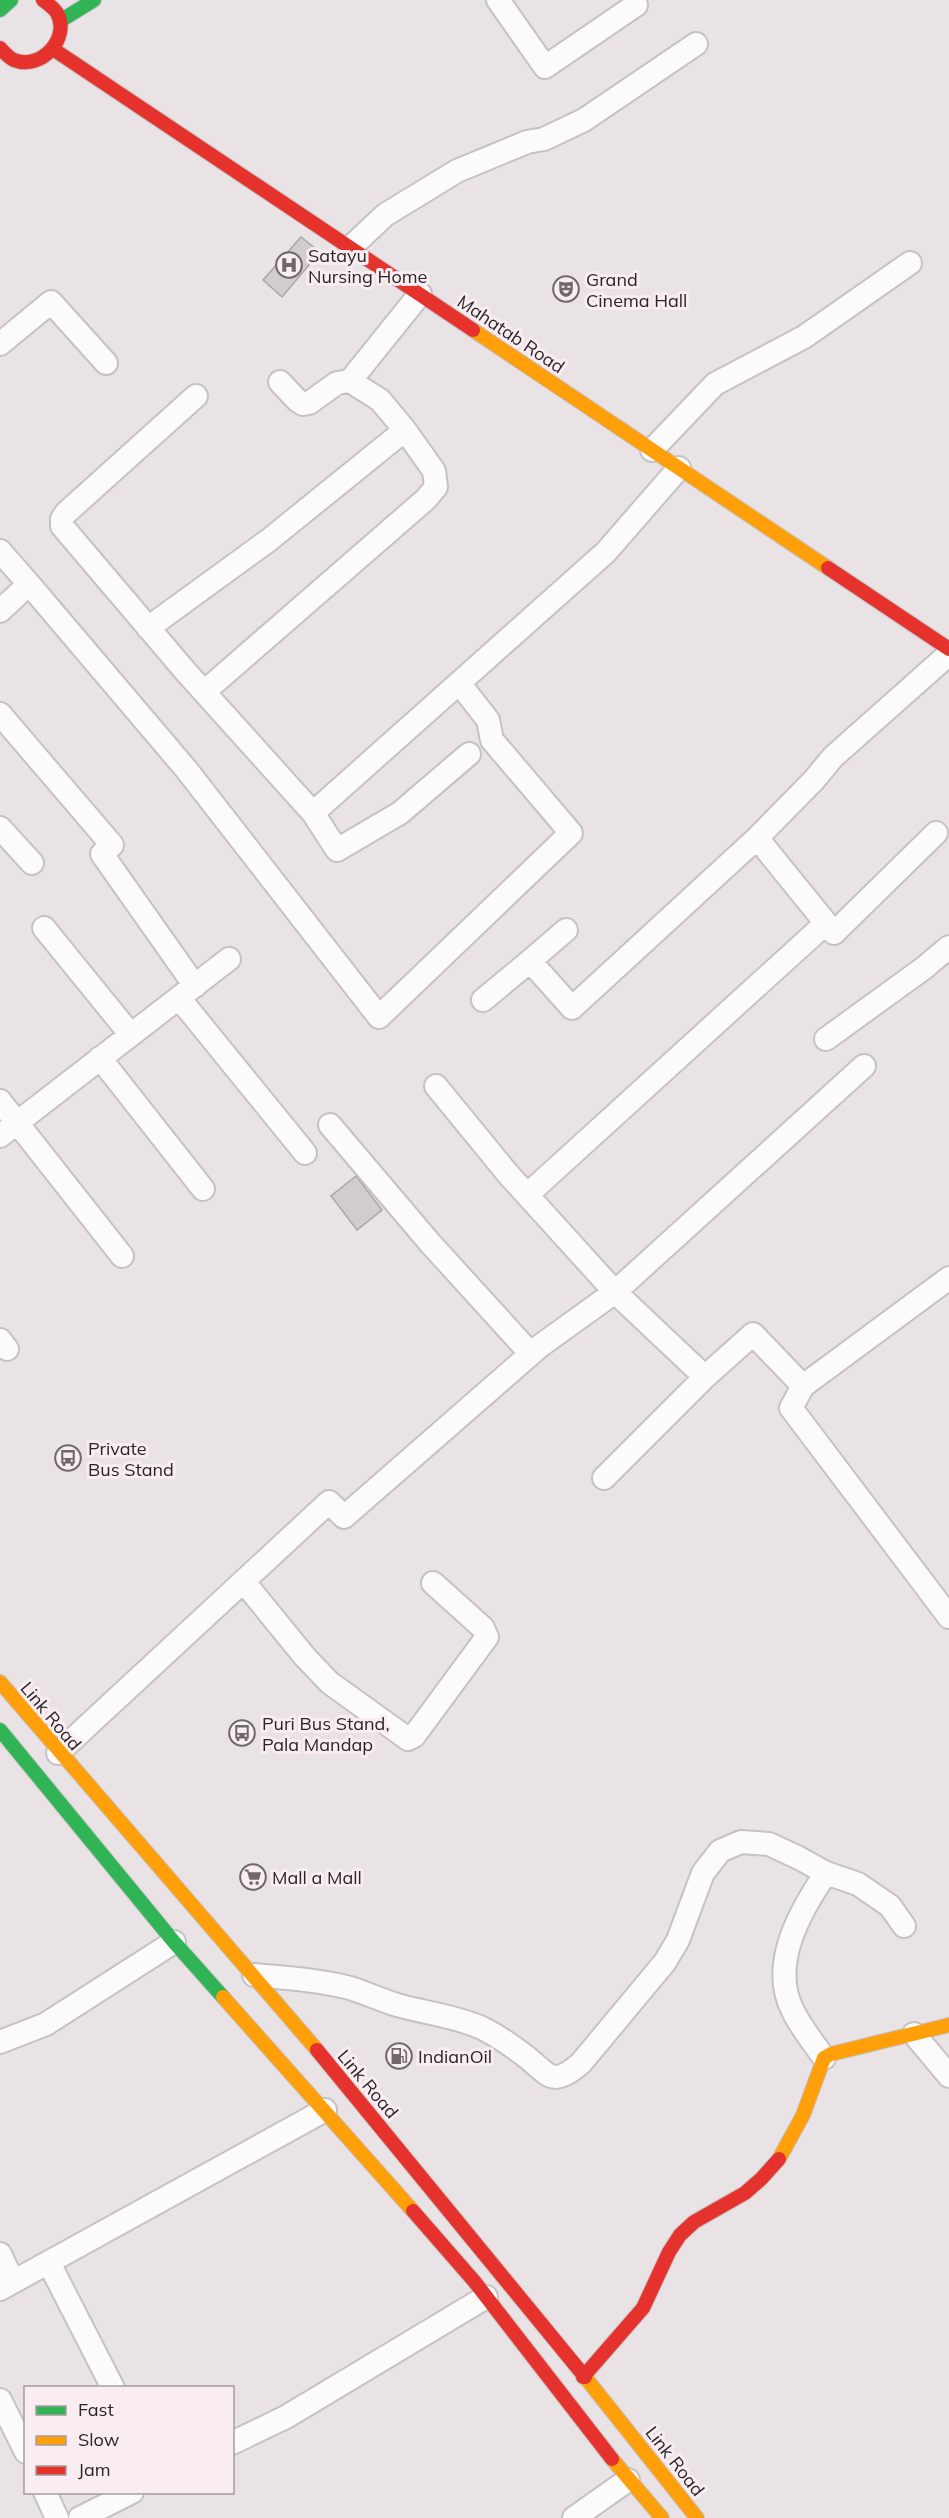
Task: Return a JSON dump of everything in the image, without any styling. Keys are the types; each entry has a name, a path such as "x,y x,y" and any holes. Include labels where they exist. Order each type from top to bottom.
{"main road":[{"path":"0,9 11,0"},
{"path":"0,48 12,58 33,62 43,58 54,49 60,32 60,21 56,11 43,0"},
{"path":"60,21 94,0"},
{"name":"Mahatab Road","path":"54,49 949,648"},
{"path":"0,68 12,58"},
{"name":"Link Road","path":"0,1682 58,1753 254,1975 514,2286 697,2518"},
{"path":"0,1730 174,1942 325,2110 486,2297 628,2480 662,2518"},
{"path":"584,2377 644,2307 672,2246 682,2233 711,2212 745,2193 774,2167 795,2137 824,2058 831,2054 949,2025"}],"street":[{"path":"498,0 545,67 636,5"},
{"path":"350,248 385,215 457,171 527,142 544,139 584,120 696,44"},
{"path":"652,450 715,384 804,337 910,263"},
{"path":"350,381 420,294"},
{"path":"0,344 51,302 106,363"},
{"path":"204,692 426,499 436,487 434,471 380,400 350,381 337,383 309,403 303,404 280,382"},
{"path":"196,396 62,519 62,526 66,532 204,692 313,813 337,849 400,813 469,754"},
{"path":"148,628 269,540 405,430"},
{"path":"313,813 606,552 679,468"},
{"path":"0,551 186,769 379,1017 571,833 492,740 488,720 459,683"},
{"path":"0,610 29,584"},
{"path":"530,961 572,1008 757,838 814,780 833,757 949,654"},
{"path":"0,714 112,845 102,854 187,992 305,1154"},
{"path":"0,828 32,863"},
{"path":"757,838 834,933 936,832"},
{"path":"527,1195 825,924"},
{"path":"44,928 131,1035"},
{"path":"483,1000 566,930"},
{"path":"826,1039 924,968 949,947"},
{"path":"8,1129 229,959"},
{"path":"100,1059 203,1189"},
{"path":"58,1753 329,1502 344,1516 531,1353 615,1292 864,1066"},
{"path":"436,1086 527,1195 615,1292 705,1377"},
{"path":"0,1101 8,1129 123,1256"},
{"path":"330,1125 430,1243 531,1353"},
{"path":"949,1278 803,1386 790,1408 949,1617"},
{"path":"604,1478 705,1377 753,1334 803,1386"},
{"path":"244,1582 305,1657 330,1683 408,1739 414,1736 487,1637 483,1628 433,1583"},
{"path":"254,1975 307,1980 349,1988 397,2005 446,2016 482,2028 525,2056 542,2072 555,2078 568,2075 581,2063 665,1962 678,1940 703,1873 720,1851 741,1842 769,1845 800,1858 826,1873 858,1884 890,1906 904,1926"},
{"path":"824,2058 792,2010 784,1984 786,1961 793,1931 807,1901 826,1873"},
{"path":"0,2042 46,2024 174,1942"},
{"path":"914,2034 949,2076"},
{"path":"0,2254 7,2285 325,2110"},
{"path":"49,2262 112,2386"},
{"path":"234,2442 286,2417 486,2297"},
{"path":"0,2400 24,2448"},
{"path":"574,2518 628,2480"},
{"path":"45,2494 57,2518"},
{"path":"87,2516 130,2494"}],"building":[{"path":"301,237 320,252 282,297 263,280"},
{"path":"356,1176 382,1210 357,1230 331,1196"}],"traffic: fast":[{"path":"0,10 11,0"},
{"path":"60,21 94,0"},
{"path":"0,1730 174,1942 223,1997"}],"traffic: slow":[{"path":"473,330 828,568"},
{"path":"0,1682 317,2050"},
{"path":"223,1997 413,2211"},
{"path":"779,2159 803,2115 824,2058 831,2054 949,2025"},
{"path":"585,2377 697,2518"},
{"path":"612,2459 662,2518"}],"traffic: jam":[{"path":"0,48 12,59 24,62 34,61 51,50 57,42 60,23 56,11 43,0"},
{"path":"53,49 473,330"},
{"path":"828,568 949,649"},
{"path":"317,2050 585,2377"},
{"path":"583,2377 643,2308 669,2252 680,2235 694,2222 745,2193 779,2159"},
{"path":"413,2211 474,2281 612,2459"}],"place":[{"name":"Satayu Nursing Home","path":"289,265"},
{"name":"Grand Cinema Hall","path":"566,289"},
{"name":"Private Bus Stand","path":"68,1458"},
{"name":"Puri Bus Stand, Pala Mandap","path":"242,1733"},
{"name":"Mall a Mall","path":"253,1877"},
{"name":"IndianOil","path":"399,2056"}]}
